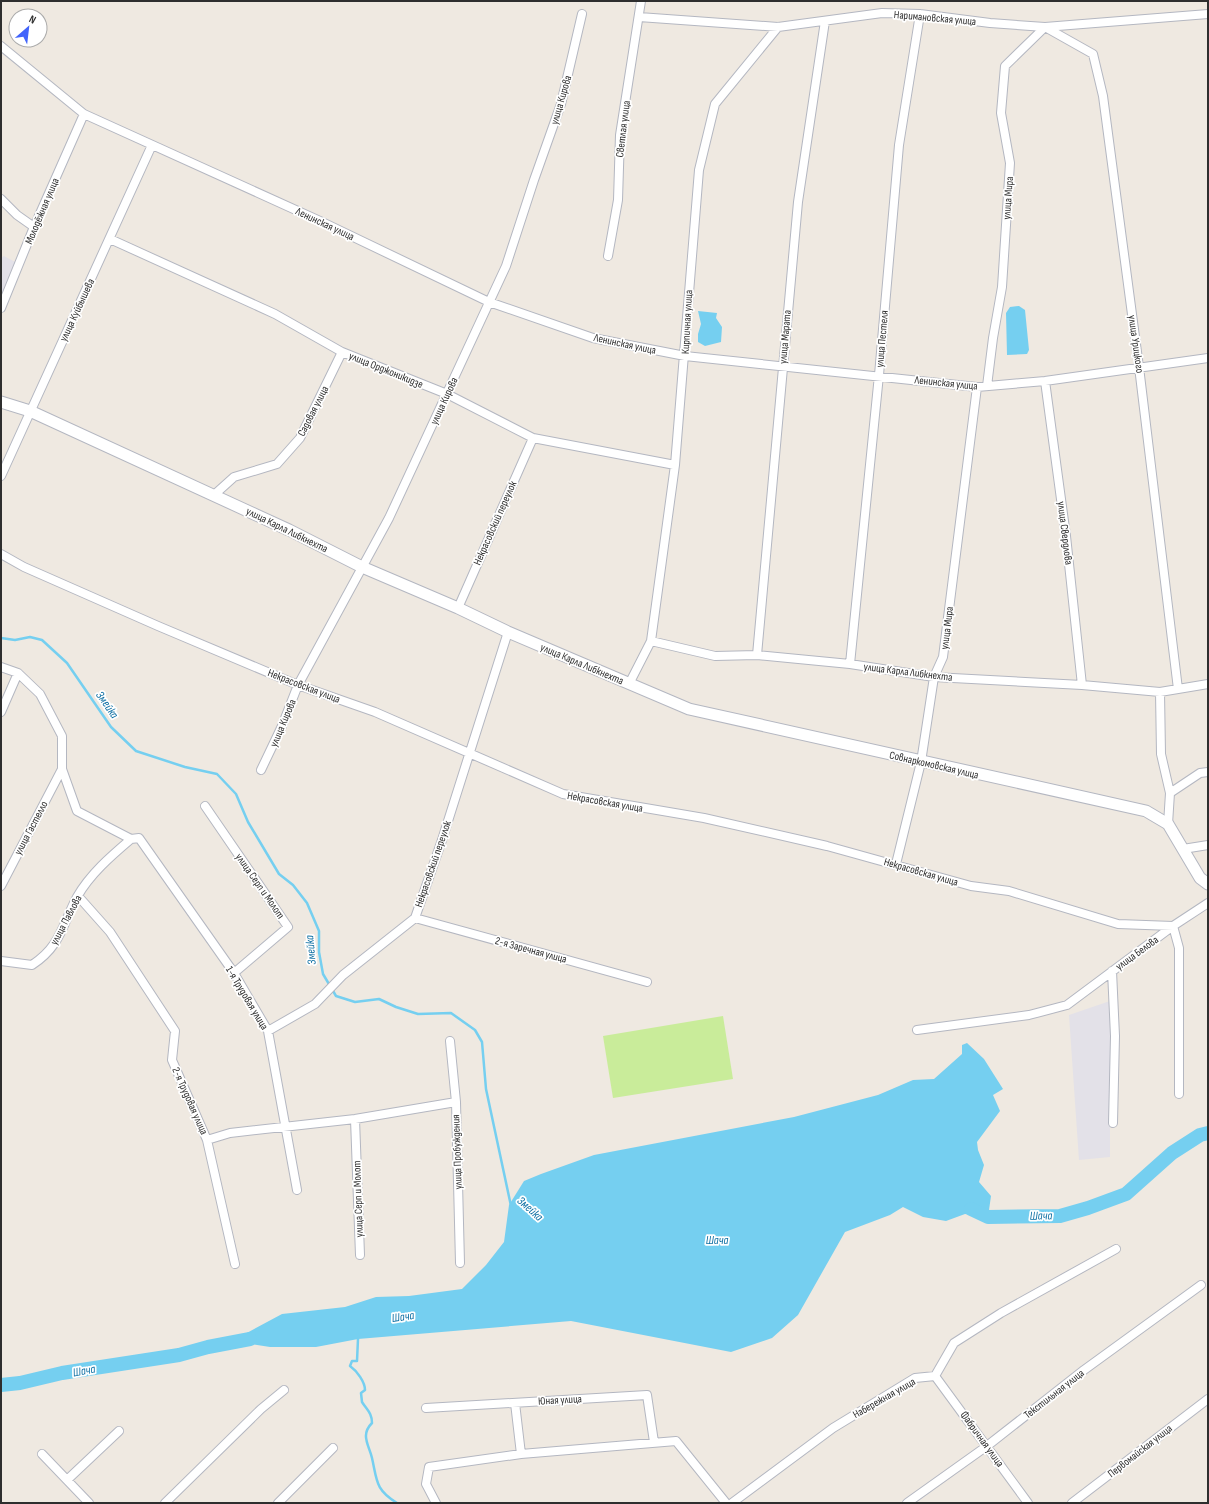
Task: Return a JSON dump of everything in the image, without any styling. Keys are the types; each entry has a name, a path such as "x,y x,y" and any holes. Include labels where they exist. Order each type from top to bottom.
{"street":[{"name":"Светлая улица","path":"608,256 618,200 620,135 641,1"},
{"name":"Наримановская улица","path":"639,17 778,27 882,13 920,14 990,23 1045,27 1208,14"},
{"name":"улица Кирова","path":"261,770 282,726 298,685 388,518 509,259 534,180 561,104 582,14"},
{"name":"улица Пестеля","path":"850,664 879,375 899,145 920,14"},
{"name":"улица Марата","path":"757,655 798,202 824,21"},
{"name":"Кирпичная улица","path":"651,641 675,465 685,356 688,287 699,170 714,104 778,27"},
{"name":"улица Урицкого","path":"1045,27 1093,54 1103,96 1139,367 1178,689"},
{"name":"улица Мира","path":"987,386 1002,286 1010,163 1001,112 1005,66 1045,27"},
{"name":"Ленинская улица","path":"1,46 84,114 320,221 489,302 593,338 685,356 782,367 879,375 977,387 1045,381 1208,358"},
{"name":"Молодёжная улица","path":"1,308 34,227 84,114"},
{"name":"улица Куйбышева","path":"1,476 152,145"},
{"path":"1,199 17,215 34,227"},
{"name":"улица Орджоникидзе","path":"110,239 275,314 342,352 447,394 533,438 675,465"},
{"name":"Садовая улица","path":"214,495 234,477 277,464 300,438 342,352"},
{"name":"улица Свердлова","path":"1045,381 1066,536 1082,685"},
{"name":"улица Мира","path":"896,864 921,762 934,677 943,658 977,387"},
{"name":"улица Карла Либкнехта","path":"1,402 30,410 289,530 362,567 629,684 651,641 715,656 757,655 850,664 934,677 1082,685 1160,692 1208,684"},
{"name":"Некрасовский переулок","path":"458,608 533,438"},
{"name":"Некрасовская улица","path":"1,554 24,567 158,626 298,685 375,712 563,794 704,818 827,846 971,886 1009,891 1118,924 1173,926"},
{"name":"Некрасовский переулок","path":"268,1031 319,1000 343,975 415,918 508,632"},
{"path":"1,667 18,673 40,694 62,736 62,769 77,811 131,839"},
{"path":"1,712 18,673"},
{"name":"Совнаркомовская улица","path":"629,684 689,709 1146,811 1168,824 1200,878 1208,884"},
{"path":"1160,692 1161,754 1170,792 1168,824"},
{"name":"улица Гастелло","path":"1,886 62,769"},
{"path":"1170,792 1200,773 1208,772"},
{"name":"улица Серп и Молот","path":"205,806 288,927 234,973"},
{"name":"1-я Трудовая улица","path":"131,839 139,838 234,973 268,1031 297,1190"},
{"name":"улица Павлова","path":"1,961 32,966 45,957 57,942 78,896 101,865 131,839"},
{"path":"1183,849 1208,845"},
{"name":"2-я Трудовая улица","path":"78,896 110,932 175,1031 172,1060 207,1140 235,1264"},
{"name":"улица Белова","path":"917,1030 1029,1016 1067,1005 1173,926 1208,903"},
{"name":"2-я Заречная улица","path":"415,918 647,982"},
{"path":"1173,926 1179,948 1179,1094"},
{"path":"1112,971 1115,1036 1113,1123"},
{"name":"улица Пробуждения","path":"450,1041 456,1102 460,1263"},
{"path":"207,1140 230,1133 355,1119 456,1102"},
{"name":"улица Серп и Молот","path":"355,1119 360,1255"},
{"path":"935,1376 954,1343 1001,1313 1116,1249"},
{"name":"Текстильная улица","path":"907,1503 987,1446 1084,1370 1201,1285"},
{"name":"Фабричная улица","path":"935,1376 1028,1503"},
{"name":"Набережная улица","path":"732,1503 833,1428 915,1378 935,1376"},
{"path":"165,1503 261,1409 284,1390"},
{"name":"Юная улица","path":"426,1408 647,1395 654,1442"},
{"name":"Первомайская улица","path":"1072,1503 1208,1399"},
{"path":"515,1403 521,1454"},
{"path":"67,1480 119,1431"},
{"path":"436,1503 426,1484 430,1466 521,1454 676,1441 726,1503"},
{"path":"278,1503 333,1448"},
{"path":"42,1454 89,1503"}],"shaded area":[{"path":"4,256 17,263 1,298 1,258"},
{"path":"1110,1001 1110,1157 1079,1160 1069,1015"}],"green space":[{"path":"723,1016 733,1079 613,1098 603,1036"}],"water":[{"path":"1019,306 1025,310 1029,350 1027,354 1007,355 1006,313 1010,307"},
{"path":"698,311 717,313 716,318 722,327 721,342 705,346 698,342 698,334 701,324"},
{"name":"Шача","path":"967,1043 984,1059 1003,1089 993,1095 1000,1111 977,1142 978,1150 984,1165 979,1182 991,1196 988,1217 965,1214 946,1221 923,1217 903,1207 890,1215 845,1232 798,1315 772,1338 731,1352 571,1321 358,1339 316,1347 270,1347 232,1341 282,1314 345,1307 376,1297 409,1296 462,1289 486,1265 504,1242 509,1205 524,1181 541,1174 594,1155 794,1117 878,1095 913,1080 934,1079 962,1054 962,1045"}],"waterway":[{"name":"Змейка","path":"1,638 15,640 30,637 42,640 67,663 111,727 136,751 185,767 217,774 236,794 248,822 279,874 293,885 307,903 319,931 319,952 323,974 336,996 355,1002 379,999 396,1007 418,1014 451,1013 475,1030 482,1042 486,1089 511,1206"},
{"name":"Шача","path":"971,1209 988,1217 1060,1216 1088,1208 1126,1194 1172,1153 1200,1135 1208,1133"},
{"name":"Шача","path":"1,1385 20,1383 62,1373 179,1355 208,1347 250,1339"},
{"path":"358,1339 357,1361 352,1361 350,1366 360,1377 365,1387 365,1390 361,1393 362,1402 372,1420 372,1423 368,1427 366,1440 378,1484 385,1494 397,1503"}]}
